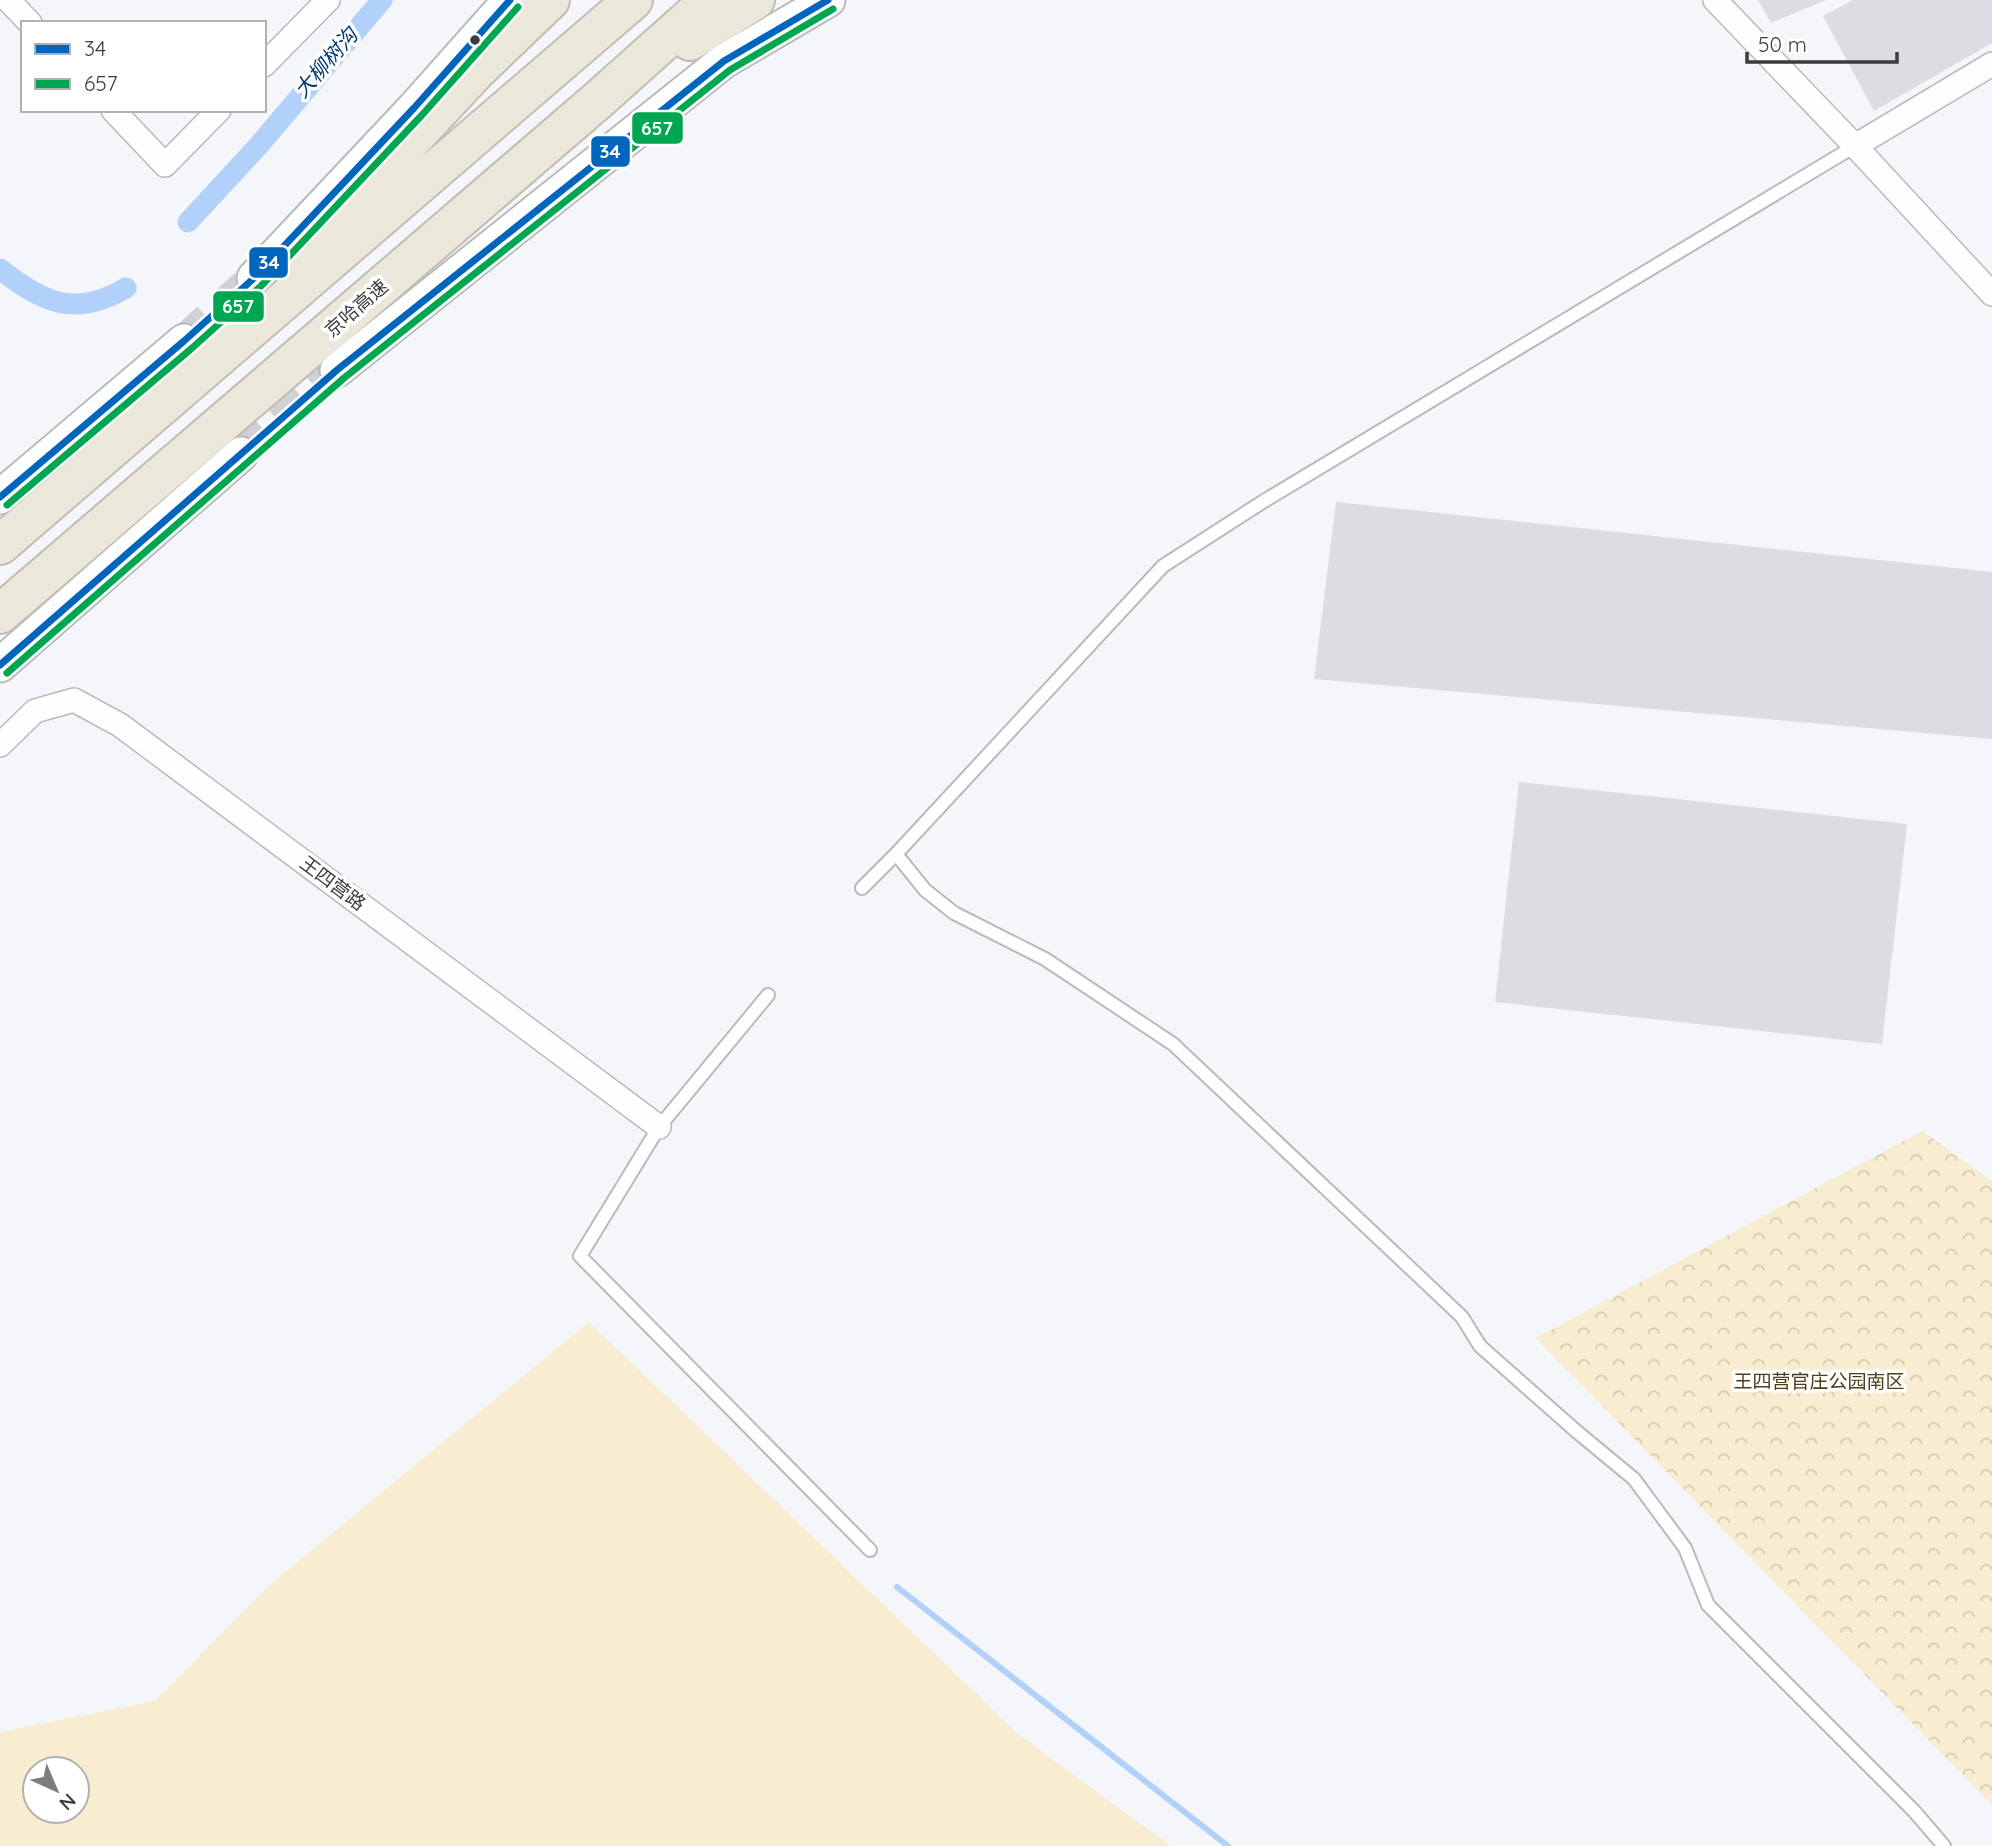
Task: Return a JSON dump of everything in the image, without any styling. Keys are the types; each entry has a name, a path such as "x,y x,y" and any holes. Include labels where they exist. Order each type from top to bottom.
{"highway":[{"path":"178,391 400,150 477,70 550,0"},
{"path":"0,545 633,0"},
{"name":"京哈高速","path":"0,614 597,101 710,0"},
{"path":"597,101 755,0"}],"main road":[{"path":"254,278 414,108 510,0"},
{"path":"337,370 724,61 828,0"},
{"path":"0,498 184,341"},
{"path":"0,665 241,454"}],"street":[{"path":"8,0 28,21"},
{"path":"266,63 328,0"},
{"path":"1715,0 1992,294"},
{"path":"1855,146 1992,64"},
{"path":"115,112 165,165 217,112"},
{"name":"王四营路","path":"0,745 35,711 74,699 120,725 659,1127"}],"lane":[{"path":"862,888 1163,566 1287,487 1855,146"},
{"path":"896,854 925,890 954,914 1045,959 1173,1044 1462,1317 1480,1346 1634,1479 1685,1548 1708,1605 1914,1811 1944,1846"},
{"path":"768,995 659,1127 580,1256 870,1550"}],"green space":[{"name":"王四营官庄公园南区","path":"1922,1131 1992,1181 1992,1805 1536,1338"},
{"path":"589,1322 1019,1735 1171,1846 0,1846 0,1732 155,1701 272,1583"}],"building":[{"path":"1758,0 1826,0 1771,23"},
{"path":"1853,0 1992,0 1992,43 1874,111 1823,16"},
{"path":"1336,502 1992,572 1992,739 1314,679"},
{"path":"1519,782 1907,824 1882,1044 1495,1002"}],"waterway":[{"name":"大柳树沟","path":"188,222 260,144 382,0"},
{"name":"大柳树沟","path":"0,269 31,291 60,302 91,302 126,288"},
{"path":"897,1587 1228,1846"}],"tunnel":[{"path":"184,341 254,278"},
{"path":"241,454 337,370"}],"transit line":[{"name":"34","path":"0,497 254,278 414,108 510,0"},
{"name":"34","path":"0,665 337,370 724,61 828,0"},
{"name":"657","path":"7,505 261,286 422,115 518,7"},
{"name":"657","path":"7,673 344,378 730,70 833,9"}]}
